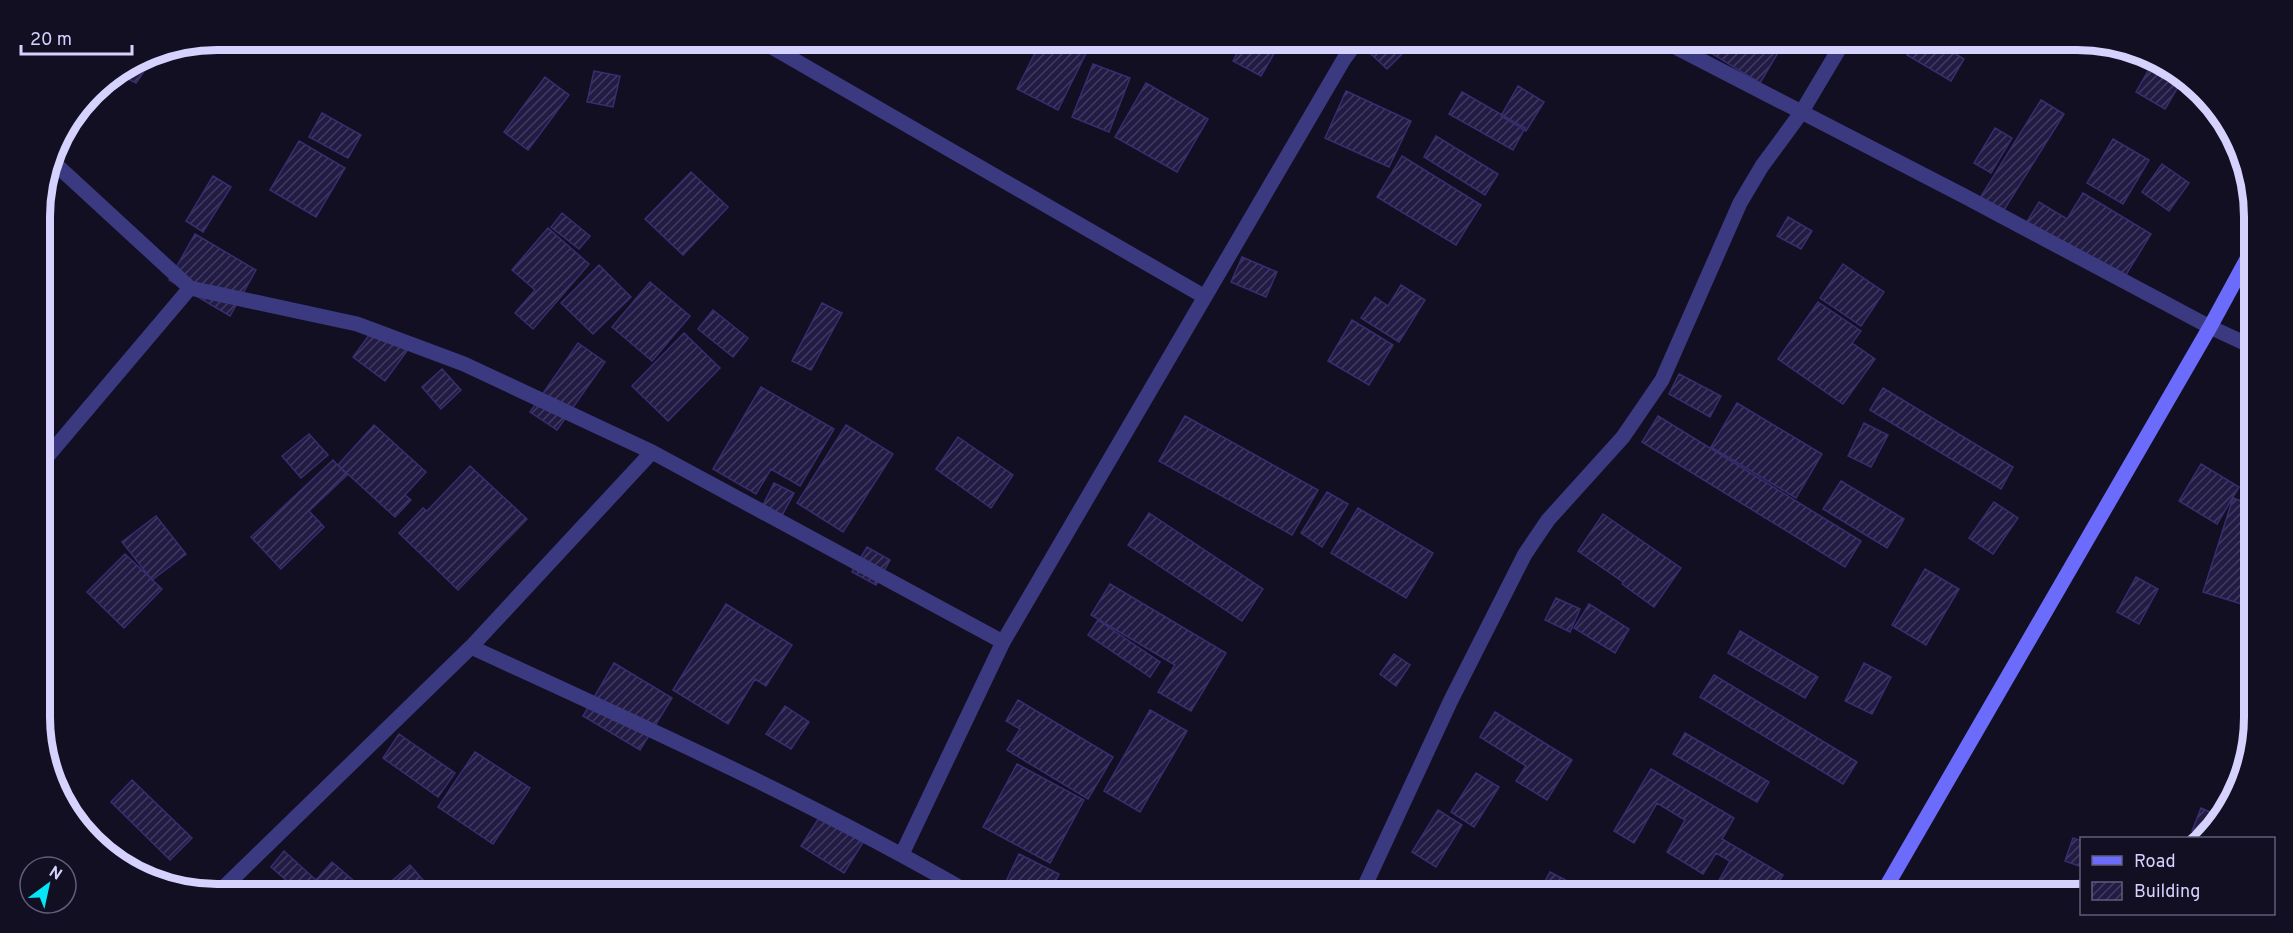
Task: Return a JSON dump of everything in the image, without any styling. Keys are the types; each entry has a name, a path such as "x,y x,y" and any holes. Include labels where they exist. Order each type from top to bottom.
{"street":[{"path":"777,50 1205,297"},
{"path":"902,854 1003,642 1351,50"},
{"path":"1681,50 1966,196 2210,327 2244,343"},
{"path":"1366,883 1451,700 1525,554 1548,520 1623,437 1662,380 1740,203 1762,166 1801,113 1838,50"},
{"path":"57,166 190,288 357,324 464,364 652,452 1003,642"},
{"path":"1888,883 2244,265"},
{"path":"50,454 190,288"},
{"path":"227,884 471,647 652,452"},
{"path":"471,647 676,742 902,854 954,884"}],"building":[{"path":"1036,50 1088,50 1058,110 1017,89"},
{"path":"1239,50 1272,50 1275,52 1261,76 1233,61"},
{"path":"1375,50 1406,50 1387,69 1371,54"},
{"path":"1706,50 1780,50 1760,83"},
{"path":"1910,50 1949,50 1964,59 1951,81 1907,55"},
{"path":"149,64 136,83 125,77"},
{"path":"1093,64 1130,78 1109,132 1072,117"},
{"path":"2150,67 2179,85 2165,109 2136,92"},
{"path":"594,71 620,76 613,107 587,102"},
{"path":"545,77 569,95 528,150 504,132"},
{"path":"1146,83 1208,119 1177,172 1115,137"},
{"path":"1518,86 1544,102 1526,131 1501,116"},
{"path":"1346,91 1411,121 1389,167 1325,138"},
{"path":"1462,92 1525,128 1513,150 1449,114"},
{"path":"2041,100 2064,114 1997,221 1975,206"},
{"path":"322,113 361,135 348,158 309,137"},
{"path":"1995,128 2012,138 1991,173 1974,163"},
{"path":"1436,136 1498,174 1485,195 1424,157"},
{"path":"2113,139 2149,160 2123,204 2087,183"},
{"path":"299,141 345,168 316,217 270,190"},
{"path":"1402,156 1481,205 1456,245 1377,197"},
{"path":"2162,164 2189,183 2169,211 2142,192"},
{"path":"691,172 728,207 683,255 645,219"},
{"path":"213,176 231,187 203,232 186,221"},
{"path":"2083,193 2151,234 2119,286 2023,228 2039,202 2067,219"},
{"path":"562,213 590,236 579,249 551,227"},
{"path":"1788,217 1812,231 1801,249 1777,236"},
{"path":"548,228 589,264 533,329 515,313 535,290 512,270"},
{"path":"195,234 256,270 230,316 169,280"},
{"path":"1242,257 1277,272 1266,297 1231,282"},
{"path":"1843,264 1884,292 1861,326 1820,298"},
{"path":"599,265 631,297 593,334 561,303"},
{"path":"650,282 690,316 652,361 612,327"},
{"path":"1401,285 1425,300 1399,342 1361,318 1375,297 1388,306"},
{"path":"1818,302 1861,331 1852,343 1875,359 1843,404 1778,359"},
{"path":"822,303 842,313 811,370 792,361"},
{"path":"713,310 748,338 733,357 698,329"},
{"path":"1352,320 1393,345 1369,385 1328,361"},
{"path":"375,327 407,351 385,381 353,357"},
{"path":"684,333 720,368 668,421 632,386"},
{"path":"578,343 605,362 557,430 530,412"},
{"path":"442,369 461,390 441,409 422,387"},
{"path":"1679,374 1721,396 1710,417 1669,394"},
{"path":"761,387 834,429 800,486 771,469 756,494 713,469"},
{"path":"1883,388 2013,467 2001,489 1870,410"},
{"path":"1737,403 1822,454 1796,498 1711,447"},
{"path":"1185,416 1318,490 1292,535 1159,461"},
{"path":"1658,416 1861,541 1845,567 1642,442"},
{"path":"1864,423 1888,435 1871,467 1848,456"},
{"path":"374,425 426,472 405,495 411,500 395,517 338,465"},
{"path":"846,425 893,454 843,532 797,503"},
{"path":"309,434 328,455 301,478 282,456"},
{"path":"958,437 1013,475 991,508 936,469"},
{"path":"333,460 347,475 309,511 324,527 281,569 251,537"},
{"path":"2201,464 2239,487 2217,524 2179,501"},
{"path":"470,466 527,519 458,590 399,533 423,508 427,511"},
{"path":"1841,481 1904,519 1887,548 1823,509"},
{"path":"774,483 794,493 779,521 760,511"},
{"path":"1327,492 1348,504 1322,547 1301,533"},
{"path":"2233,498 2244,502 2244,605 2203,592"},
{"path":"1994,502 2018,518 1993,554 1969,538"},
{"path":"1358,508 1433,553 1406,598 1331,553"},
{"path":"1149,513 1263,589 1242,621 1128,545"},
{"path":"1603,514 1681,568 1654,607 1578,551"},
{"path":"156,516 186,554 152,580 122,542"},
{"path":"867,547 890,560 876,585 852,572"},
{"path":"125,554 162,589 124,628 87,592"},
{"path":"1925,569 1959,589 1926,645 1892,625"},
{"path":"2136,577 2158,589 2139,624 2117,612"},
{"path":"1110,584 1226,653 1191,711 1158,692 1175,665 1091,615"},
{"path":"1556,598 1580,609 1570,632 1545,620"},
{"path":"726,604 792,645 766,686 755,679 728,724 673,690"},
{"path":"1589,604 1629,629 1615,653 1574,628"},
{"path":"1098,620 1160,662 1150,677 1088,635"},
{"path":"1740,631 1818,677 1805,698 1728,653"},
{"path":"1394,654 1410,665 1396,686 1380,674"},
{"path":"614,663 672,698 640,750 583,716"},
{"path":"1864,663 1891,677 1872,714 1845,701"},
{"path":"1714,675 1857,762 1843,784 1700,697"},
{"path":"1018,700 1113,757 1088,799 1007,750 1020,729 1006,721"},
{"path":"785,706 809,722 791,749 766,734"},
{"path":"1150,710 1187,731 1140,812 1104,791"},
{"path":"1495,712 1572,760 1547,800 1516,781 1526,766 1480,737"},
{"path":"1685,733 1769,782 1757,802 1673,754"},
{"path":"399,734 455,773 438,797 383,758"},
{"path":"475,752 530,788 493,844 438,807"},
{"path":"1017,764 1084,800 1050,863 983,827"},
{"path":"1651,769 1734,818 1722,839 1783,875 1778,883 1717,883 1730,861 1716,853 1703,874 1667,852 1685,820 1657,803 1634,843 1614,831"},
{"path":"1476,773 1499,787 1474,827 1451,812"},
{"path":"132,780 192,838 170,860 111,802"},
{"path":"2201,808 2212,813 2197,833 2192,831"},
{"path":"824,810 867,836 844,873 801,846"},
{"path":"1438,810 1462,825 1436,867 1412,852"},
{"path":"2073,838 2080,840 2080,866 2065,861"},
{"path":"284,851 316,880 332,862 357,884 290,884 271,867"},
{"path":"1019,854 1059,874 1054,884 1005,884"},
{"path":"410,865 426,884 388,884"},
{"path":"1550,872 1572,883 1544,883"}]}
